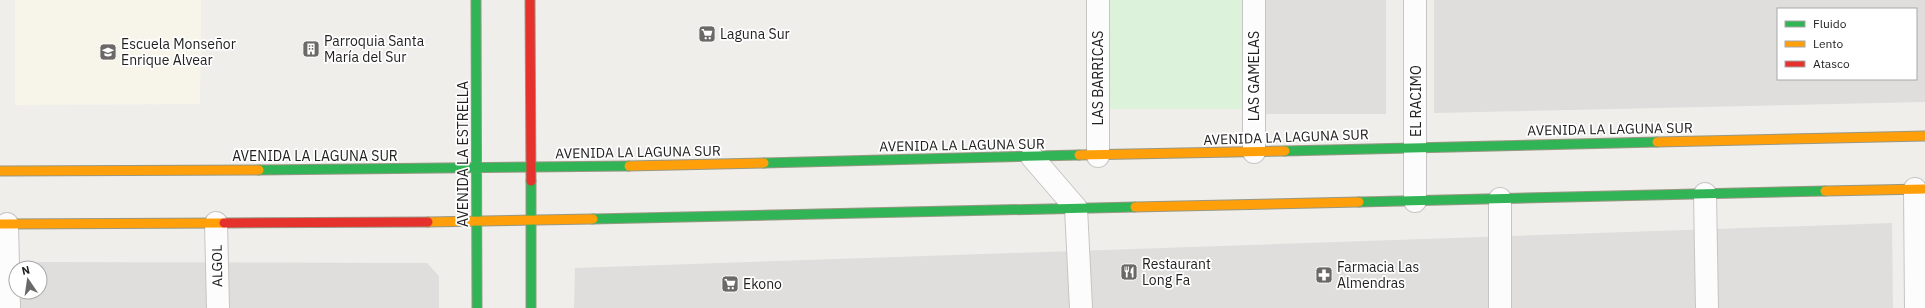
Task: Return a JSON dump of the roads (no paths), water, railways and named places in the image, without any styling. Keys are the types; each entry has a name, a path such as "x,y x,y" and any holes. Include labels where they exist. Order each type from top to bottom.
{"street":[{"name":"AVENIDA LA ESTRELLA","path":"476,0 477,308"},
{"path":"530,0 531,308"},
{"name":"LAS BARRICAS","path":"1098,0 1098,156"},
{"name":"LAS GAMELAS","path":"1254,0 1254,152"},
{"name":"EL RACIMO","path":"1415,0 1415,201"},
{"name":"AVENIDA LA LAGUNA SUR","path":"0,171 477,169 1925,136"},
{"path":"1032,157 1076,208 1081,308"},
{"path":"9,308 4,224 477,222 1920,189 1916,308"},
{"path":"1705,194 1707,308"},
{"path":"1500,199 1500,308"},
{"name":"ALGOL","path":"216,223 218,308"}],"place":[{"name":"Laguna Sur","path":"707,34"},
{"name":"Parroquia Santa María del Sur","path":"311,49"},
{"name":"Escuela Monseñor Enrique Alvear","path":"108,52"},
{"name":"Restaurant Long Fa","path":"1129,272"},
{"name":"Farmacia Las Almendras","path":"1324,275"},
{"name":"Ekono","path":"730,284"}]}
